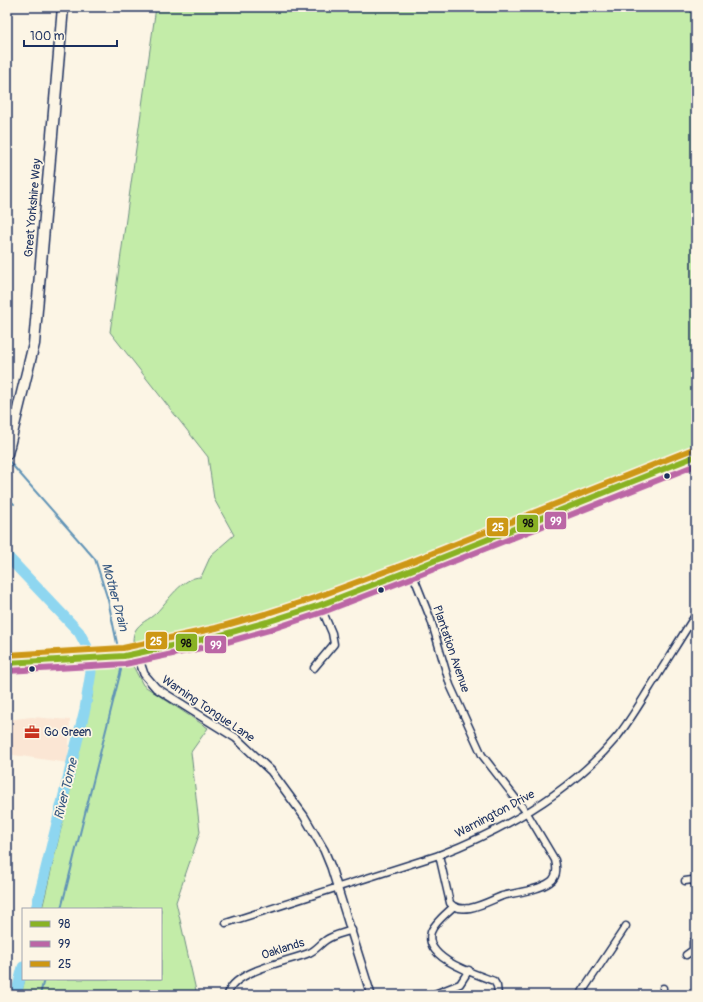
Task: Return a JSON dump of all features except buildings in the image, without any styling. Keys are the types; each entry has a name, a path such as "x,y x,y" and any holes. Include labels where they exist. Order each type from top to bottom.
{"highway":[{"name":"Great Yorkshire Way","path":"8,451 34,344 63,7"},
{"name":"Great Yorkshire Way","path":"7,433 19,409"},
{"path":"7,663 78,660 124,656 218,636 320,605 695,459"}],"street":[{"name":"Plantation Avenue","path":"411,570 431,620 450,685 482,755 527,813 555,860 557,869 555,876 550,882 542,886 502,896 471,908 453,907"},
{"path":"314,668 334,644 332,633 320,605"},
{"name":"Warnington Drive","path":"226,923 439,855 471,842 527,813 572,782 617,737 634,713 696,614"},
{"name":"Warning Tongue Lane","path":"137,653 144,674 156,688 236,738 271,771 304,816 320,843 338,888 371,995"},
{"path":"439,855 450,903 453,907 433,929 431,935 433,945 443,959 494,981 498,986 498,995"},
{"path":"685,881 695,880"},
{"path":"580,995 626,926"},
{"name":"Oaklands","path":"228,995 232,985 258,969 310,953 326,939 352,930"},
{"path":"686,955 694,951 693,942"},
{"path":"432,995 460,984 469,970"}],"shaded area":[{"path":"31,717 70,720 68,763 7,754 7,720"}],"green space":[{"path":"156,7 693,7 696,18 696,449 586,494 500,526 333,595 262,618 220,628 209,627 187,635 133,644 134,633 139,625 156,613 182,585 194,578 201,577 211,555 234,535 214,499 208,457 110,332"},
{"path":"133,666 143,685 208,728 191,752 200,832 176,902 197,995 21,995 25,980 162,980 162,908 42,908 92,697 95,669"}],"waterway":[{"name":"Mother Drain","path":"7,459 95,559 108,600 119,653"},
{"path":"7,498 14,504"},
{"name":"River Torne","path":"7,556 79,632 87,647 91,672 85,709 36,908"},
{"name":"Mother Drain","path":"61,908 121,670 119,660"},
{"name":"River Torne","path":"16,995 22,971"},
{"name":"Mother Drain","path":"40,995 44,980"}],"transit line":[{"name":"25","path":"7,655 123,648 216,628 265,614 317,597 408,563 693,449"},
{"name":"98","path":"7,663 124,656 218,636 267,622 320,605 411,570 696,456"},
{"name":"99","path":"7,671 125,664 220,644 269,630 323,612 414,577 696,465"}],"place":[{"name":"Go Green","path":"32,732"}]}
